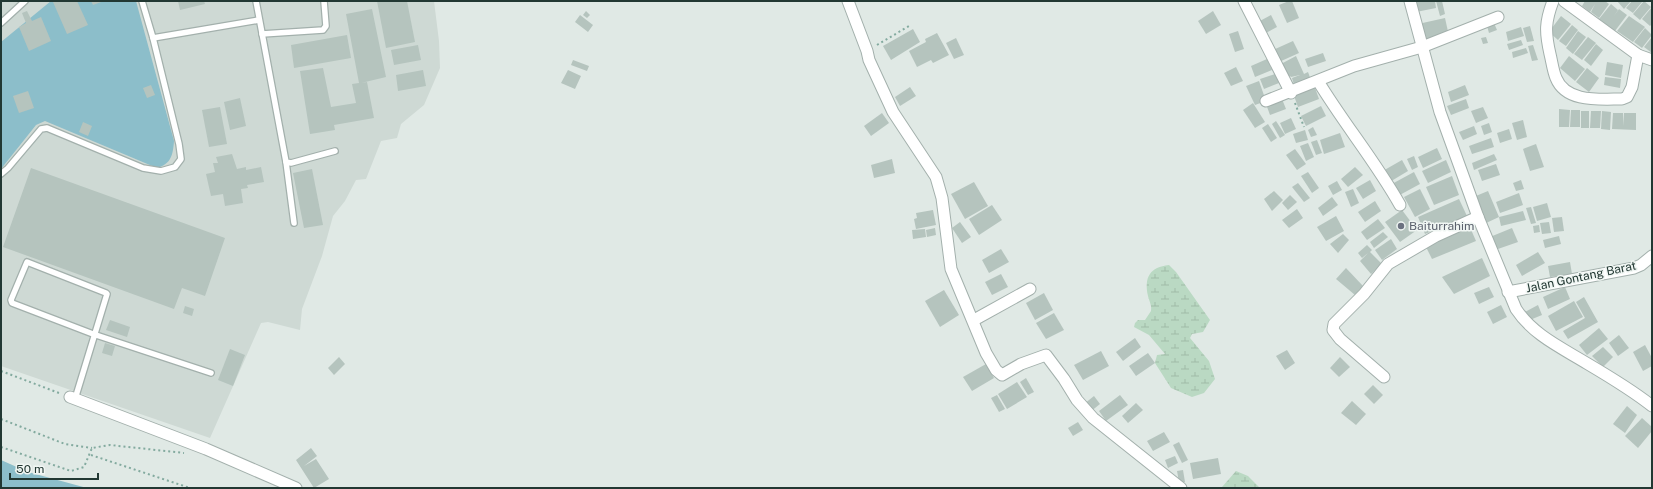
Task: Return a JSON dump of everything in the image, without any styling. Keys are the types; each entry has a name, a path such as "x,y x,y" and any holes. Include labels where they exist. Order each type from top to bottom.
{"street":[{"path":"848,1 869,60 892,112 936,177 942,198 952,269 974,320 986,353 996,370 1002,375 1022,364 1046,355 1064,378 1078,400 1093,418 1181,488"},
{"path":"1244,1 1291,93"},
{"path":"1410,1 1440,112 1478,217 1508,292 1524,321 1546,339 1622,383 1652,406"},
{"path":"1553,1 1547,18 1546,37 1556,78 1561,87 1579,97 1622,99 1627,97 1632,87 1638,55"},
{"path":"1564,1 1638,55 1652,60"},
{"path":"1266,102 1372,60 1422,47 1498,17"},
{"path":"1318,81 1339,116 1369,156 1400,205"},
{"path":"1384,378 1340,339 1333,330 1334,324 1364,294 1388,264 1436,236 1478,217"},
{"name":"Jalan Gontang Barat","path":"1508,292 1634,268 1641,265 1652,256"},
{"path":"974,320 1030,289"},
{"path":"72,398 199,446 296,488"}],"lane":[{"path":"1,23 25,1"},
{"path":"1,174 8,168 40,129 47,128 143,168 161,171 175,167 181,159 181,153 153,38 142,1"},
{"path":"256,1 286,162 294,223"},
{"path":"262,34 323,30 326,26 324,1"},
{"path":"153,38 259,20"},
{"path":"286,162 291,163 335,151"},
{"path":"72,398 93,334 106,293 26,262 11,300 12,303 93,334 211,373"}],"path":[{"path":"867,51 909,26"},
{"path":"1291,93 1304,127"},
{"path":"1,371 72,398"},
{"path":"1,419 65,444 92,448 110,445 187,454"},
{"path":"1,446 70,471 84,467 92,448"},
{"path":"90,454 190,488"}],"shaded area":[{"path":"1,1 434,1 439,41 440,68 424,105 401,124 397,138 381,141 366,179 356,180 345,201 333,216 322,256 302,309 300,330 268,322 261,323 210,438 1,366"}],"green space":[{"path":"1169,265 1176,272 1210,320 1203,332 1192,334 1190,338 1209,361 1215,379 1204,393 1192,397 1171,388 1155,363 1157,355 1165,354 1149,335 1134,327 1138,320 1145,320 1151,311 1147,289 1150,274 1157,268"},
{"path":"1236,471 1248,476 1260,488 1217,488 1222,487"}],"water":[{"path":"51,1 136,1 174,141 172,155 165,164 157,168 45,121 36,125 1,169 1,42"},
{"path":"1,460 28,472 87,488 1,488"}],"building":[{"path":"77,1 88,25 67,34 53,2"},
{"path":"91,1 104,1 93,5"},
{"path":"178,1 204,1 205,4 180,10"},
{"path":"377,1 407,1 415,42 386,48"},
{"path":"1292,1 1299,18 1287,23 1279,5"},
{"path":"1413,1 1435,1 1436,8 1416,12"},
{"path":"1436,1 1442,1 1445,14 1440,16"},
{"path":"1585,1 1605,1 1609,4 1599,18 1591,12 1595,4 1590,12 1582,6"},
{"path":"1617,1 1631,1 1624,9"},
{"path":"1632,1 1642,2 1633,13 1626,8"},
{"path":"1644,1 1651,7 1640,20 1633,14"},
{"path":"1611,4 1618,10 1614,16 1619,9 1627,15 1615,31 1599,19"},
{"path":"1652,7 1652,24 1650,26 1642,19"},
{"path":"372,9 386,77 361,83 367,82 374,118 334,125 335,130 310,134 300,71 323,68 331,107 356,103 352,84 359,83 346,14"},
{"path":"27,11 32,21 41,17 51,41 29,51 19,27 26,23 22,13"},
{"path":"586,11 590,15 587,18 583,15"},
{"path":"1213,11 1221,25 1206,34 1198,21"},
{"path":"580,15 593,25 588,32 575,22"},
{"path":"1271,15 1277,27 1264,34 1258,22"},
{"path":"1561,16 1571,24 1558,40 1549,32"},
{"path":"1629,16 1645,27 1633,42 1617,31"},
{"path":"1445,18 1449,36 1421,42 1418,24"},
{"path":"1494,23 1497,30 1489,33 1487,26"},
{"path":"1572,25 1578,30 1566,46 1559,41"},
{"path":"1530,26 1534,41 1527,42 1523,28"},
{"path":"1521,27 1524,36 1508,41 1506,32"},
{"path":"1645,28 1652,35 1642,48 1634,42"},
{"path":"913,29 920,42 891,60 883,46"},
{"path":"1238,31 1244,49 1235,52 1229,34"},
{"path":"1578,31 1586,37 1573,54 1566,48"},
{"path":"937,33 949,55 933,63 931,60 917,67 909,51 926,42 925,39"},
{"path":"347,35 351,58 294,68 291,45"},
{"path":"1486,37 1488,43 1483,44 1481,38"},
{"path":"1588,37 1596,43 1582,60 1574,54"},
{"path":"1652,37 1652,53 1644,47"},
{"path":"956,38 964,55 954,59 946,43"},
{"path":"1521,40 1523,45 1509,50 1507,44"},
{"path":"1293,41 1299,53 1279,62 1273,50"},
{"path":"1596,44 1603,50 1591,66 1584,60"},
{"path":"418,45 421,60 394,65 391,50"},
{"path":"1533,45 1538,60 1532,61 1528,46"},
{"path":"1526,48 1528,53 1513,58 1512,52"},
{"path":"1323,53 1326,61 1308,67 1305,59"},
{"path":"1296,56 1304,74 1308,72 1312,83 1295,88 1292,78 1300,75 1290,76 1286,79 1279,65"},
{"path":"1569,56 1585,69 1575,81 1560,68"},
{"path":"1267,59 1272,70 1255,77 1251,66"},
{"path":"573,60 589,66 587,71 571,65"},
{"path":"1607,62 1623,65 1621,78 1605,75"},
{"path":"1236,67 1243,81 1231,86 1224,73"},
{"path":"1587,68 1599,78 1589,92 1576,82"},
{"path":"423,70 426,86 398,91 396,75"},
{"path":"568,70 581,76 575,89 561,83"},
{"path":"1275,74 1279,83 1264,89 1260,79"},
{"path":"1605,77 1621,79 1620,88 1604,85"},
{"path":"1259,81 1266,101 1255,105 1246,86"},
{"path":"151,85 155,95 147,98 143,88"},
{"path":"1314,85 1319,99 1298,107 1293,93"},
{"path":"1465,85 1469,95 1451,102 1448,92"},
{"path":"910,87 916,96 900,106 895,97"},
{"path":"28,91 34,108 19,113 13,96"},
{"path":"240,98 246,126 230,130 224,102"},
{"path":"1282,99 1286,109 1270,115 1266,104"},
{"path":"1466,99 1469,108 1451,115 1447,106"},
{"path":"1253,103 1265,122 1255,128 1243,110"},
{"path":"1321,106 1326,116 1306,126 1301,116"},
{"path":"220,107 227,144 209,147 202,110"},
{"path":"1483,107 1488,118 1476,123 1471,111"},
{"path":"1559,109 1570,110 1569,127 1559,127"},
{"path":"1571,110 1580,110 1580,127 1570,127"},
{"path":"1581,111 1589,111 1589,128 1581,128"},
{"path":"1591,111 1601,111 1600,128 1590,128"},
{"path":"1602,111 1611,112 1610,130 1601,129"},
{"path":"882,113 889,123 871,136 864,126"},
{"path":"1613,113 1623,113 1623,126 1624,113 1636,113 1636,130 1612,129"},
{"path":"1291,118 1296,129 1285,134 1280,123"},
{"path":"1523,120 1527,137 1517,140 1512,123"},
{"path":"1276,121 1285,135 1280,138 1272,124"},
{"path":"83,122 92,126 88,136 79,132"},
{"path":"1489,123 1492,132 1484,135 1481,126"},
{"path":"1268,124 1277,138 1271,142 1262,128"},
{"path":"1474,126 1477,134 1463,140 1459,132"},
{"path":"1313,127 1317,135 1311,137 1308,130"},
{"path":"1509,129 1512,139 1500,143 1497,133"},
{"path":"1305,130 1308,140 1296,143 1293,134"},
{"path":"1340,133 1345,147 1324,154 1320,140"},
{"path":"1491,138 1494,147 1472,154 1469,146"},
{"path":"1317,140 1322,153 1316,155 1311,142"},
{"path":"1308,143 1314,157 1306,161 1300,146"},
{"path":"1536,144 1544,167 1530,171 1523,149"},
{"path":"1437,148 1442,159 1423,168 1418,157"},
{"path":"1295,149 1306,164 1297,170 1286,155"},
{"path":"232,154 237,169 246,167 246,170 261,167 264,182 247,185 248,188 241,189 243,203 225,206 223,194 211,196 206,174 215,172 213,163 218,163 216,157"},
{"path":"1494,154 1497,160 1474,170 1472,163"},
{"path":"1414,156 1418,167 1412,170 1407,159"},
{"path":"892,159 895,173 874,178 871,165"},
{"path":"1402,160 1408,171 1388,183 1381,172"},
{"path":"1446,160 1451,172 1428,183 1422,171"},
{"path":"1496,164 1500,175 1482,181 1478,170"},
{"path":"1355,167 1363,175 1348,187 1341,179"},
{"path":"31,168 225,238 205,296 182,288 174,309 3,247"},
{"path":"312,169 323,225 304,228 293,173"},
{"path":"1308,172 1319,188 1312,193 1301,176"},
{"path":"1414,172 1420,184 1396,197 1390,185"},
{"path":"1452,176 1459,195 1434,205 1426,187"},
{"path":"1370,180 1376,191 1363,199 1356,188"},
{"path":"1521,180 1524,189 1516,191 1513,183"},
{"path":"1337,181 1342,190 1333,195 1328,186"},
{"path":"974,182 988,206 965,219 951,194"},
{"path":"1298,183 1310,198 1304,202 1292,187"},
{"path":"1353,189 1359,203 1351,207 1345,192"},
{"path":"1420,189 1430,209 1415,217 1404,197"},
{"path":"1274,191 1283,200 1272,211 1264,199"},
{"path":"1488,191 1499,217 1484,224 1471,198"},
{"path":"1519,193 1523,205 1500,213 1496,202"},
{"path":"1290,195 1297,202 1288,210 1282,203"},
{"path":"1332,197 1338,205 1323,216 1318,208"},
{"path":"1459,199 1467,216 1425,234 1418,217"},
{"path":"1375,201 1381,211 1365,222 1358,212"},
{"path":"1547,203 1551,217 1537,221 1533,207"},
{"path":"992,205 1002,220 979,235 969,219"},
{"path":"1531,207 1536,223 1531,224 1526,208"},
{"path":"1297,209 1303,218 1289,228 1282,220"},
{"path":"933,210 936,225 916,229 914,219 917,218 916,213"},
{"name":"Baiturrahim","path":"1402,210 1417,230 1400,242 1385,222"},
{"path":"1523,211 1526,220 1501,226 1499,217"},
{"path":"1336,216 1344,231 1326,241 1317,227"},
{"path":"1562,217 1564,231 1554,232 1552,218"},
{"path":"1378,219 1385,228 1367,240 1361,232"},
{"path":"960,222 971,237 962,243 952,228"},
{"path":"1549,222 1551,233 1542,234 1540,223"},
{"path":"1469,225 1476,241 1432,259 1424,243"},
{"path":"1539,225 1540,232 1534,233 1533,226"},
{"path":"935,228 936,235 927,237 926,230"},
{"path":"1512,228 1518,242 1495,250 1490,237"},
{"path":"925,229 926,237 913,239 912,230"},
{"path":"1383,232 1388,237 1374,248 1370,242"},
{"path":"1343,234 1349,240 1338,253 1330,244"},
{"path":"1559,236 1561,244 1545,248 1543,240"},
{"path":"1391,239 1397,249 1382,260 1375,250"},
{"path":"1367,245 1372,250 1370,252 1382,264 1371,274 1360,261 1368,253 1362,258 1358,253"},
{"path":"1001,249 1009,262 989,273 982,260"},
{"path":"1538,252 1545,263 1522,276 1516,265"},
{"path":"1482,258 1490,276 1454,294 1442,277"},
{"path":"1570,262 1572,274 1550,277 1548,266"},
{"path":"1346,268 1363,286 1355,295 1336,279"},
{"path":"1001,274 1008,287 992,295 985,282"},
{"path":"1489,287 1494,297 1479,304 1474,293"},
{"path":"1565,287 1570,299 1548,309 1543,297"},
{"path":"944,290 959,315 940,327 925,301"},
{"path":"1044,293 1053,310 1035,320 1026,303"},
{"path":"1584,297 1598,322 1568,339 1563,331 1585,318 1576,302"},
{"path":"1574,301 1583,317 1556,331 1548,316"},
{"path":"1501,305 1507,317 1493,324 1487,312"},
{"path":"1538,305 1542,315 1525,322 1523,313"},
{"path":"185,306 194,309 192,316 183,313"},
{"path":"1054,313 1064,330 1046,339 1036,323"},
{"path":"110,320 130,327 127,337 106,330"},
{"path":"1599,328 1608,339 1587,355 1579,345"},
{"path":"1619,335 1629,348 1618,356 1609,343"},
{"path":"1135,338 1141,347 1123,361 1116,352"},
{"path":"105,343 115,346 112,356 102,353"},
{"path":"1645,345 1652,358 1652,366 1643,371 1633,352"},
{"path":"1603,347 1613,357 1603,367 1592,356"},
{"path":"230,349 245,355 233,386 218,380"},
{"path":"1287,350 1295,363 1285,370 1276,356"},
{"path":"1101,351 1109,366 1083,380 1074,365"},
{"path":"1148,353 1155,363 1136,376 1129,366"},
{"path":"339,357 345,364 334,375 328,368"},
{"path":"1340,357 1350,367 1339,377 1330,368"},
{"path":"986,364 994,378 972,391 963,377"},
{"path":"1026,378 1034,392 1028,395 1020,382"},
{"path":"1017,382 1027,397 1007,409 998,394"},
{"path":"1373,385 1383,395 1374,404 1364,394"},
{"path":"997,395 1005,409 999,412 991,398"},
{"path":"1120,395 1128,405 1106,421 1099,411"},
{"path":"1094,396 1100,404 1090,412 1084,404"},
{"path":"1352,401 1366,414 1356,425 1341,413"},
{"path":"1136,403 1143,410 1128,423 1122,416"},
{"path":"1627,406 1637,415 1625,433 1613,424"},
{"path":"1642,418 1652,427 1652,431 1638,448 1625,436"},
{"path":"1078,422 1083,430 1073,436 1068,428"},
{"path":"1164,432 1170,442 1153,451 1147,441"},
{"path":"1179,442 1188,460 1182,463 1173,445"},
{"path":"311,448 317,456 304,466 316,459 329,479 314,488 296,460"},
{"path":"1175,456 1178,463 1168,468 1165,460"},
{"path":"1218,458 1221,474 1193,479 1190,463"},
{"path":"1183,470 1185,482 1179,482 1177,471"}],"place":[{"name":"Baiturrahim","path":"1401,226"}]}
